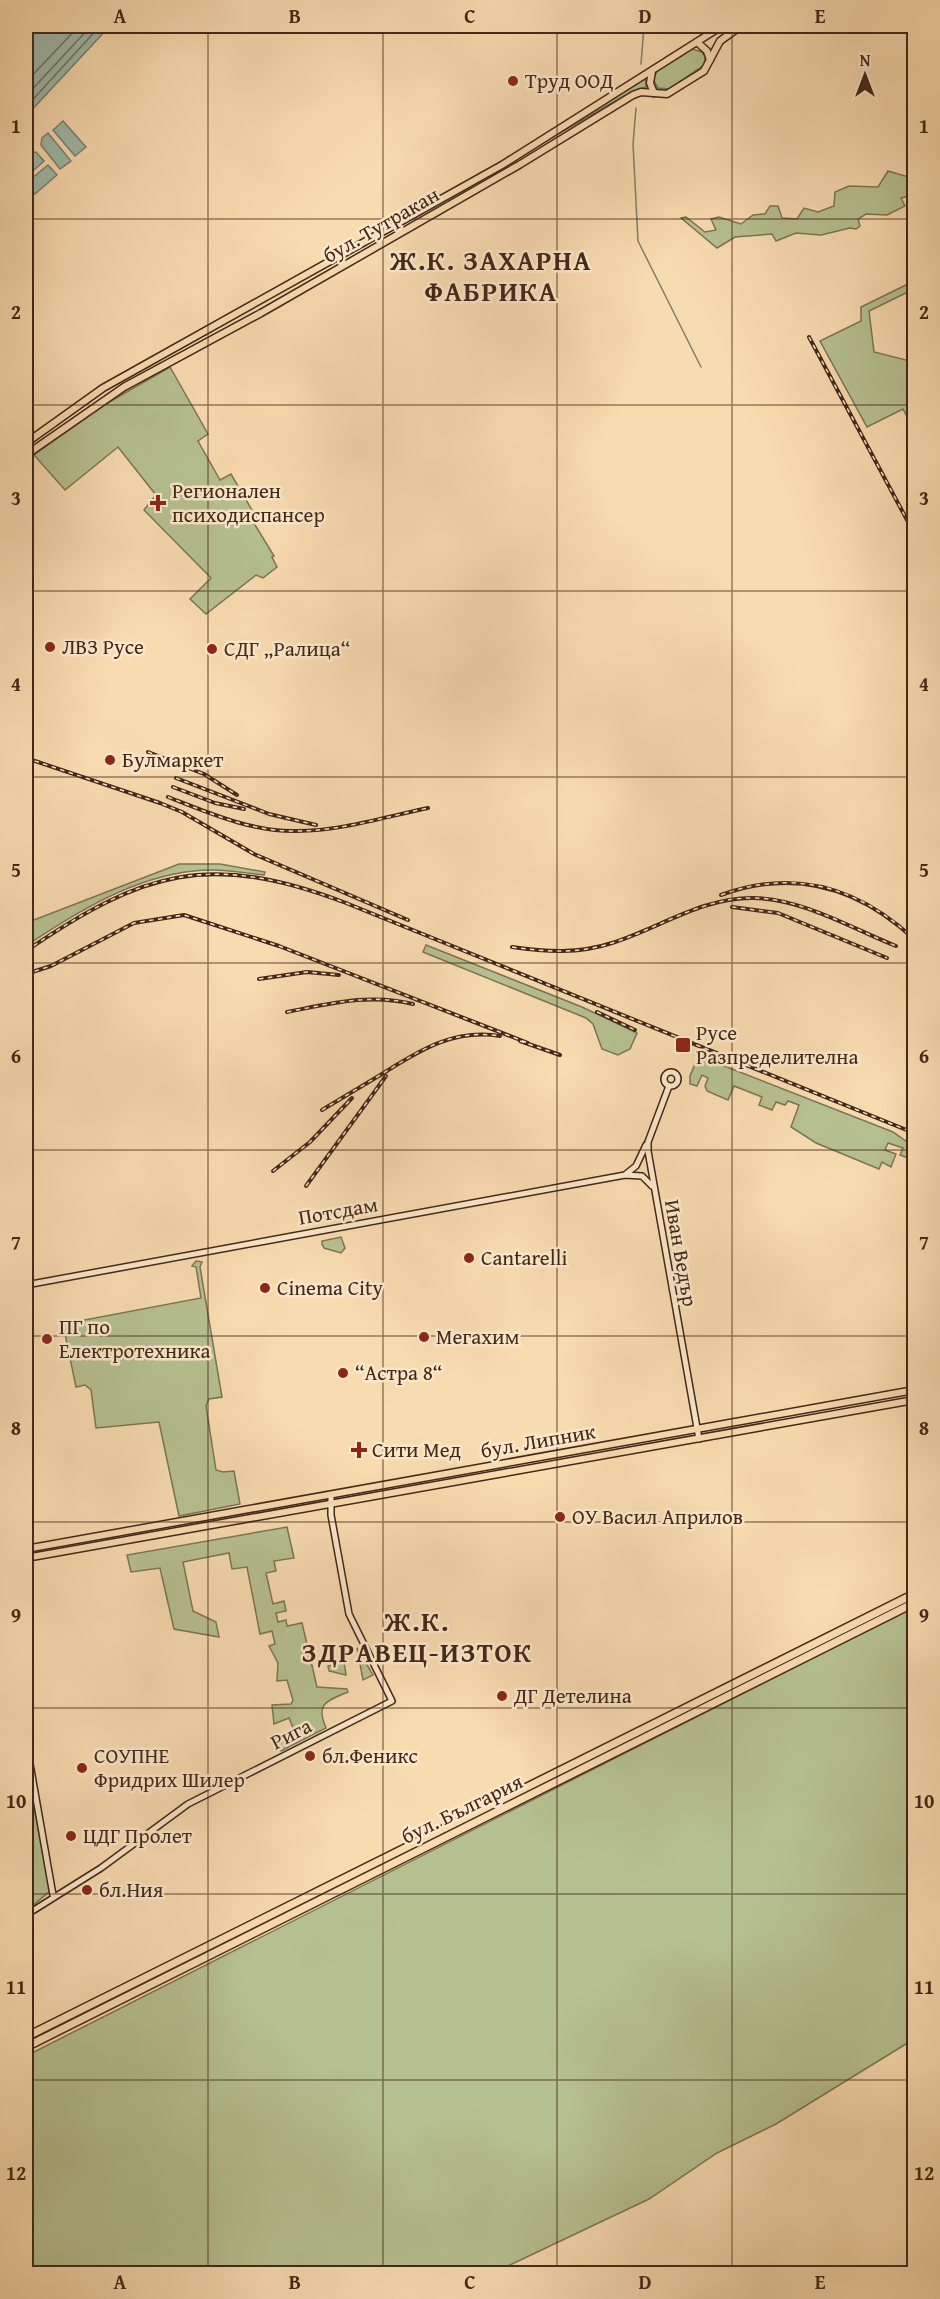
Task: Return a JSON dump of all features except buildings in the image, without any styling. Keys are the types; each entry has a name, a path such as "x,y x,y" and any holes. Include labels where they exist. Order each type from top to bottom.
{"highway":[{"name":"бул. България","path":"26,2037 915,1594"},
{"name":"бул. България","path":"26,2047 915,1603"}],"main road":[{"name":"бул. Тутракан","path":"26,443 109,384 502,165 722,26"},
{"name":"бул. Тутракан","path":"26,455 124,387 261,312 559,142 633,95 671,92 704,71 720,41 741,26"},
{"path":"697,42 707,51 710,61"},
{"path":"652,71 650,83 654,93"},
{"path":"263,298 268,308"},
{"path":"256,303 261,312"},
{"name":"бул. Липник","path":"26,1549 915,1390"},
{"name":"бул. Липник","path":"26,1558 915,1400"}],"street":[{"name":"Иван Ведър","path":"669,1086 648,1142 652,1186 699,1439"},
{"path":"625,1175 633,1169 648,1142"},
{"path":"625,1175 642,1176 652,1186"},
{"name":"Потсдам","path":"26,1285 625,1175"},
{"path":"327,1496 328,1505"},
{"name":"Рига","path":"26,1915 53,1895 102,1868 188,1804 392,1701 349,1614 328,1505"},
{"path":"26,1741 53,1895"}],"green space":[{"path":"692,49 702,52 705,57 704,65 669,89 658,88 653,79 658,70"},
{"path":"642,80 646,80 646,87 631,92 404,223"},
{"path":"888,171 905,176 914,175 914,195 901,198 905,206 887,215 866,214 858,219 860,226 856,229 850,228 821,235 796,233 776,241 772,234 735,237 717,248 681,218 686,217 705,232 716,230 711,219 719,217 741,224 753,215 765,214 770,206 778,206 782,218 797,219 804,208 818,212 834,206 835,192 849,186 878,187"},
{"path":"914,281 914,289 869,311 874,352 914,362 914,430 903,409 867,427 820,341 861,321 861,307"},
{"name":"Регионален психодиспансер","path":"170,367 208,434 198,441 220,480 231,474 256,517 252,520 274,556 272,557 277,567 263,578 256,575 206,614 190,599 211,578 144,510 156,495 118,447 65,490 34,455 104,405"},
{"path":"179,864 220,864 265,872 264,875 203,870 149,881 85,909 26,946 26,923"},
{"path":"426,945 582,1007 637,1033 630,1049 618,1055 602,1049 593,1024 586,1018 423,952"},
{"path":"704,1058 893,1132 914,1147 914,1160 900,1155 903,1148 888,1143 885,1150 896,1154 891,1167 882,1162 879,1169 816,1143 791,1127 799,1105 788,1101 785,1105 776,1102 772,1110 759,1105 762,1097 734,1086 728,1100 707,1091 705,1086 708,1078 702,1075 697,1086 690,1084 690,1076 695,1064 701,1066"},
{"path":"341,1237 345,1248 341,1253 324,1248 322,1244 322,1241"},
{"path":"196,1261 202,1262 200,1267 222,1397 209,1399 206,1406 216,1470 234,1471 240,1504 179,1516 159,1422 96,1428 91,1390 85,1385 76,1387 63,1324 201,1298 196,1267 192,1266"},
{"path":"287,1527 294,1558 274,1561 276,1571 266,1573 273,1604 284,1601 286,1611 276,1613 278,1622 286,1620 287,1626 302,1623 317,1687 347,1689 348,1692 325,1704 322,1713 326,1728 281,1751 278,1742 295,1733 289,1718 274,1724 272,1705 291,1704 293,1700 287,1680 277,1681 278,1663 269,1646 275,1644 272,1631 260,1634 247,1567 232,1569 229,1553 183,1562 193,1611 216,1622 219,1637 174,1629 160,1568 131,1572 127,1555"},
{"path":"914,1607 914,2039 776,2124 717,2153 649,2199 493,2273 26,2273 26,2056"},
{"path":"357,1648 373,1675 363,1680"},
{"path":"344,1662 346,1675 329,1671 328,1666"},
{"path":"26,1765 50,1891 31,1907 26,1898"}],"water":[{"path":"26,26 103,26 107,29 26,116"},
{"path":"63,121 86,147 75,156 53,130"},
{"path":"48,133 71,161 60,169 41,145 42,138"},
{"path":"36,152 44,161 26,177 26,158 29,153"},
{"path":"48,165 57,175 35,194 26,183"}],"waterway":[{"path":"641,64 644,26"},
{"path":"636,108 633,144 638,241 701,367"}],"railway":[{"path":"809,337 914,533"},
{"path":"148,752 204,774 237,795"},
{"path":"26,758 182,812 254,854 408,920"},
{"path":"176,778 269,814 316,825"},
{"path":"173,787 215,803 244,809"},
{"path":"168,797 247,825 297,831 330,829 428,808"},
{"path":"26,951 106,902 143,887 178,878 215,874 255,877 298,887 346,903 914,1133"},
{"path":"721,895 748,887 774,883 800,883 824,887 871,906 914,939"},
{"path":"512,947 562,951 599,947 717,902 754,898 791,903 809,909 896,946"},
{"path":"732,907 778,913 887,958"},
{"path":"26,974 51,966 134,923 184,915 279,946 528,1043"},
{"path":"259,979 307,972 339,975"},
{"path":"287,1012 365,1000 381,999 413,1004"},
{"path":"597,1012 635,1030"},
{"path":"322,1110 435,1044 482,1034 500,1036"},
{"path":"520,1041 560,1055"},
{"path":"306,1186 386,1076"},
{"path":"273,1171 310,1142 352,1098"}],"place":[{"name":"Труд ООД","path":"513,81"},
{"name":"Регионален психодиспансер","path":"158,503"},
{"name":"ЛВЗ Русе","path":"50,647"},
{"name":"СДГ „Ралица“","path":"212,649"},
{"name":"Булмаркет","path":"110,760"},
{"name":"Русе Разпределителна","path":"683,1045"},
{"name":"Cantarelli","path":"469,1258"},
{"name":"Cinema City","path":"265,1288"},
{"name":"Мегахим","path":"424,1337"},
{"name":"ПГ по Електротехника","path":"47,1339"},
{"name":"“Астра 8“","path":"343,1373"},
{"name":"Сити Мед","path":"359,1450"},
{"name":"ОУ Васил Априлов","path":"560,1517"},
{"name":"ДГ Детелина","path":"502,1696"},
{"name":"бл.Феникс","path":"310,1756"},
{"name":"СОУПНЕ Фридрих Шилер","path":"82,1768"},
{"name":"ЦДГ Пролет","path":"71,1836"},
{"name":"бл.Ния","path":"87,1890"}],"district":[{"name":"Ж.К. ЗАХАРНА ФАБРИКА","path":"491,276"},
{"name":"Ж.К. ЗДРАВЕЦ-ИЗТОК","path":"417,1638"}]}
